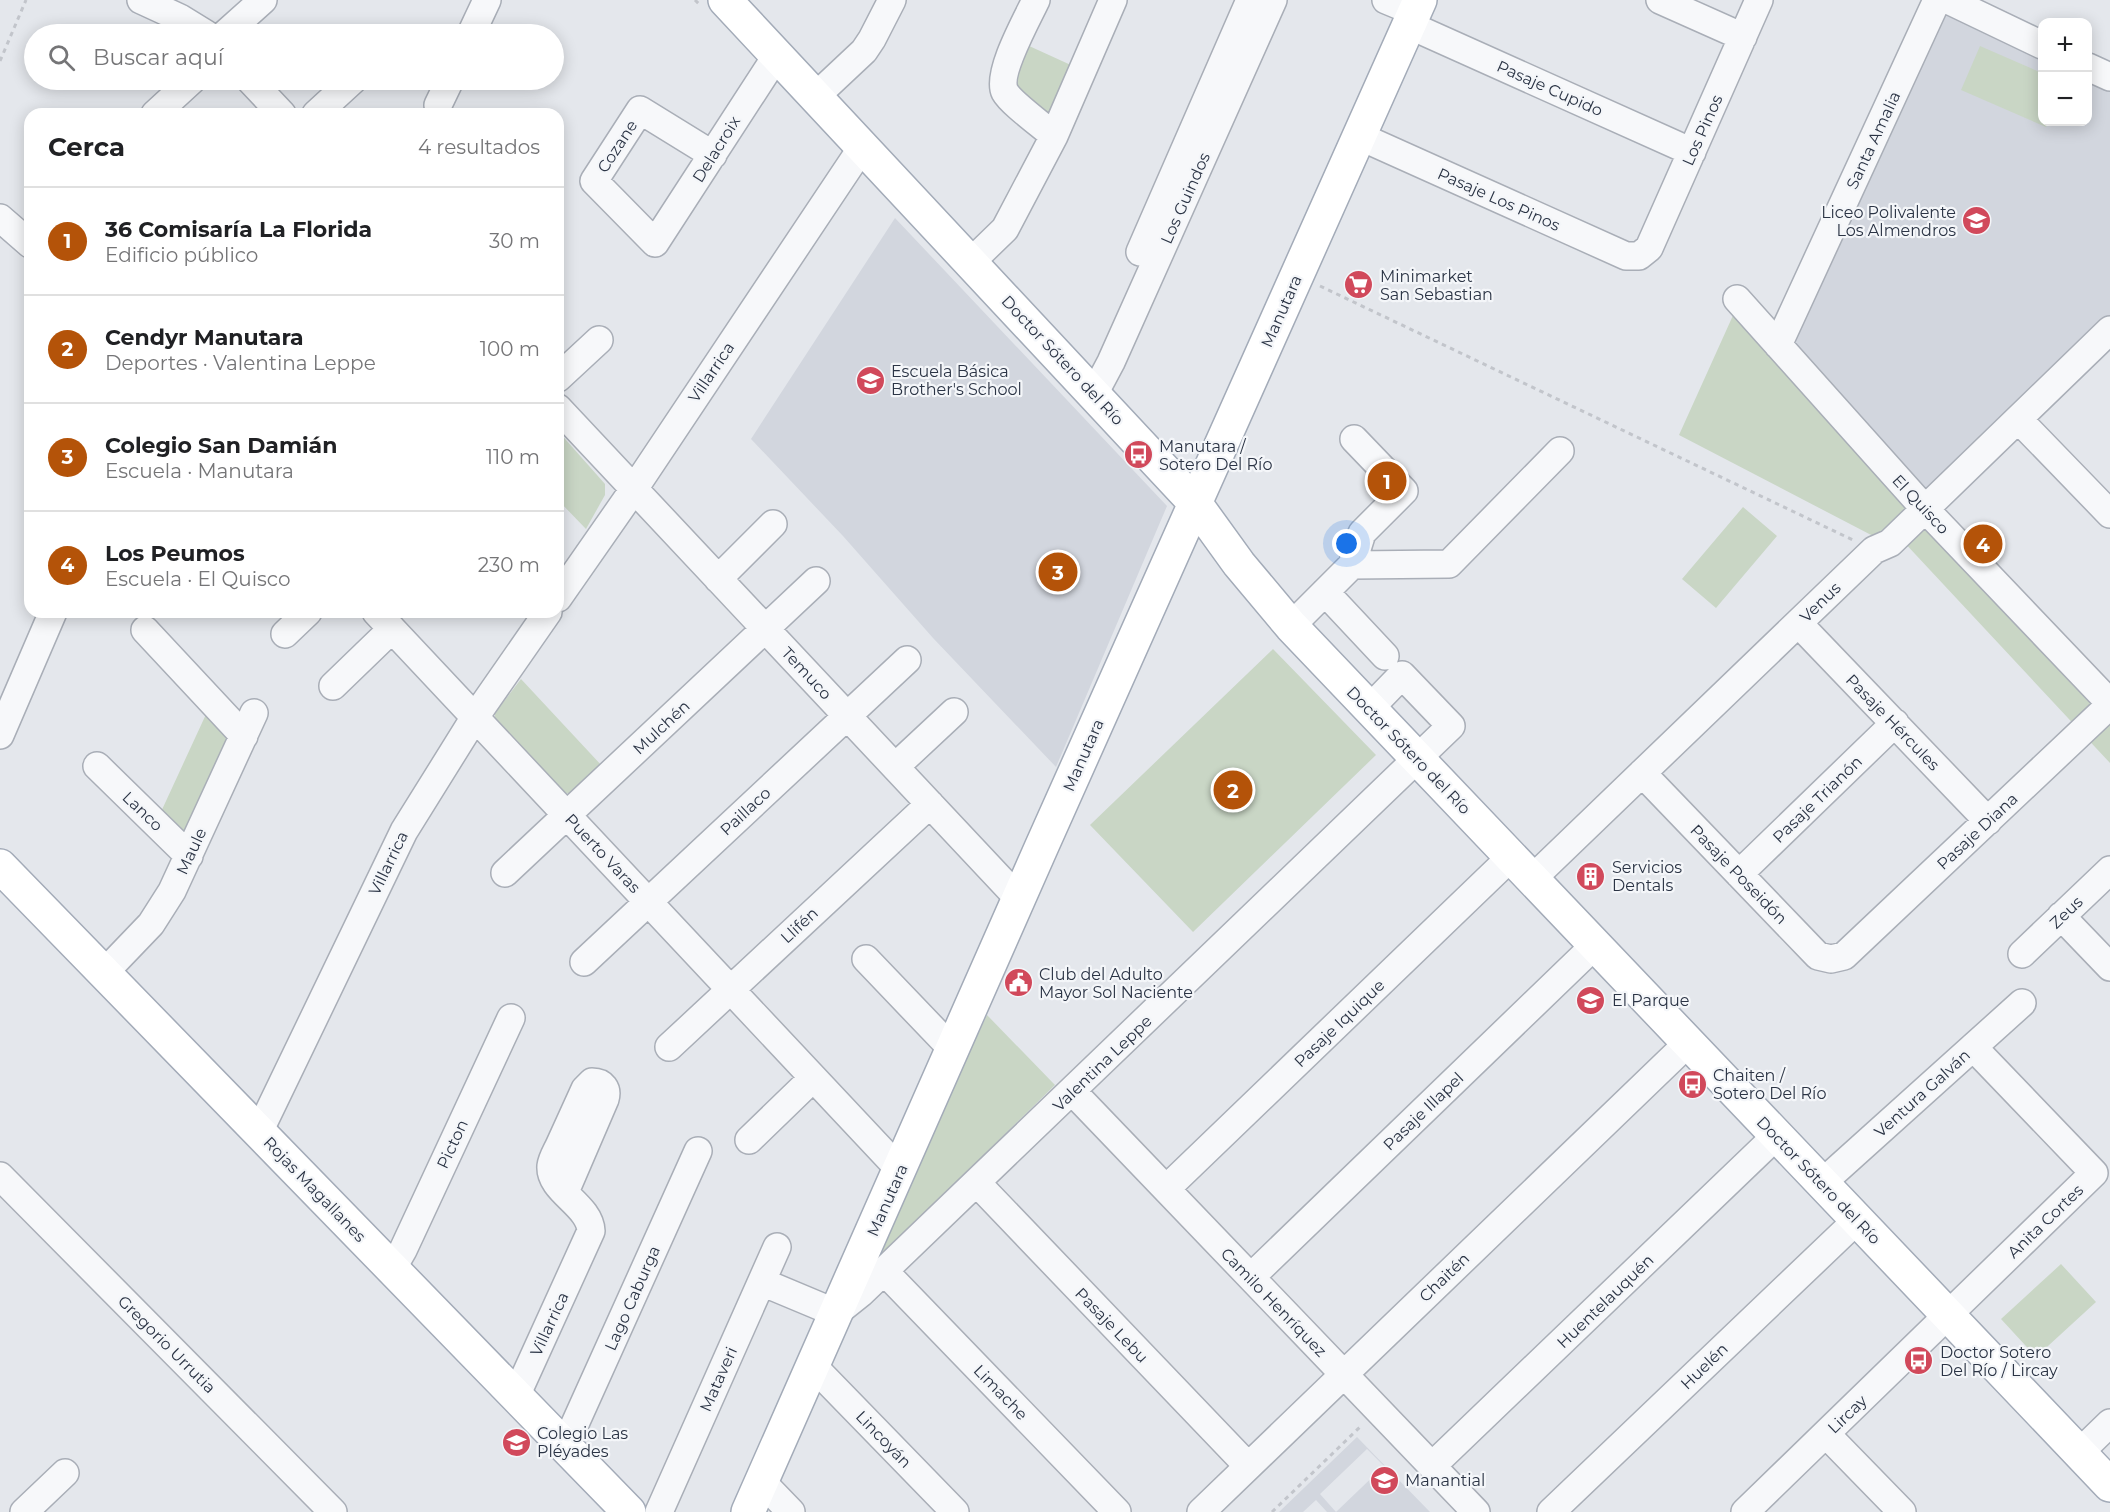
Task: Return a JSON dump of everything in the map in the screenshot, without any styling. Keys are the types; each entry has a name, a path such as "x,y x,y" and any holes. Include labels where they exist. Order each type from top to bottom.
{"main road":[{"name":"Doctor Sótero del Río","path":"725,0 1195,503 1239,564 1291,626 2110,1485"},
{"name":"Manutara","path":"748,1512 1359,136 1408,9"},
{"name":"Rojas Magallanes","path":"0,866 629,1512"}],"street":[{"path":"236,24 263,0"},
{"path":"476,24 487,0"},
{"path":"816,96 864,51 892,0"},
{"path":"1036,0 1005,69 1002,83 1006,94 1054,136"},
{"path":"971,262 1005,229 1054,136 1113,0"},
{"name":"Los Guindos","path":"1088,387 1099,347 1250,0"},
{"name":"Los Guindos","path":"1088,387 1112,362 1273,0"},
{"path":"1659,0 1743,37"},
{"name":"Los Pinos","path":"1639,256 1649,248 1759,0"},
{"name":"Santa Amalia","path":"1778,345 1937,0"},
{"path":"1948,0 2038,43"},
{"path":"156,3 191,24"},
{"name":"Pasaje Cupido","path":"1408,9 1692,152"},
{"name":"Delacroix","path":"655,243 777,54"},
{"path":"2092,69 2110,78"},
{"path":"162,108 181,90"},
{"path":"259,90 276,108"},
{"path":"323,108 342,90"},
{"path":"438,105 445,90"},
{"name":"Cozane","path":"655,243 594,181 634,119 640,110 713,155"},
{"name":"Pasaje Los Pinos","path":"1359,136 1626,256 1639,256"},
{"name":"Villarrica","path":"564,589 634,489 863,146"},
{"path":"0,218 24,234"},
{"name":"El Quisco","path":"1737,299 1925,509 2110,704"},
{"name":"Venus","path":"1522,868 1642,773 1874,550 1890,543 2110,330"},
{"path":"564,372 598,340"},
{"name":"Temuco","path":"564,414 1019,899"},
{"path":"2019,419 2110,514"},
{"path":"1291,626 1352,565 1362,532 1404,491 1354,439"},
{"path":"1352,565 1449,564 1560,451"},
{"path":"718,579 773,524"},
{"name":"Mulchén","path":"505,873 816,581"},
{"path":"1325,592 1385,656"},
{"path":"0,735 50,618"},
{"path":"285,634 302,618"},
{"name":"Villarrica","path":"260,1132 399,839 475,717 544,618"},
{"name":"Puerto Varas","path":"333,686 384,621 900,1170"},
{"name":"Pasaje Hércules","path":"1798,623 1988,821"},
{"name":"Maule","path":"104,973 151,924 172,891 249,724 145,630"},
{"name":"Paillaco","path":"584,962 906,660"},
{"name":"Valentina Leppe","path":"836,1313 885,1272 1451,726 1402,675 1370,708"},
{"name":"Pasaje Diana","path":"1844,956 2110,704"},
{"path":"895,767 954,712"},
{"name":"Pasaje Trianón","path":"1739,874 1895,723"},
{"name":"Lanco","path":"97,766 189,856"},
{"name":"Pasaje Poseidón","path":"1642,773 1818,956 1831,959 1844,956"},
{"name":"Llifén","path":"669,1047 930,804"},
{"name":"Pasaje Iquique","path":"1166,1189 1522,868"},
{"name":"Zeus","path":"2022,954 2110,870"},
{"path":"2061,916 2110,967"},
{"name":"Pasaje Illapel","path":"1251,1277 1596,945"},
{"path":"866,959 952,1050"},
{"name":"Ventura Galván","path":"1822,1183 2022,1003"},
{"name":"Picton","path":"392,1269 404,1250 511,1018"},
{"name":"Chaitén","path":"1201,1512 1688,1043"},
{"name":"Anita Cortes","path":"1948,1316 2094,1173 1973,1047"},
{"path":"749,1140 813,1078"},
{"name":"Camilo Henríquez","path":"1072,1091 1476,1512"},
{"name":"Huentelauquén","path":"1432,1466 1777,1135"},
{"name":"Lago Caburga","path":"565,1446 698,1150"},
{"name":"Gregorio Urrutia","path":"0,1176 333,1512"},
{"name":"Pasaje Lebu","path":"976,1183 1248,1466"},
{"name":"Villarrica","path":"516,1395 591,1231 588,1219 565,1192"},
{"name":"Huelén","path":"1551,1512 1857,1220"},
{"name":"Mataveri","path":"659,1512 777,1247"},
{"name":"Limache","path":"885,1272 1118,1512"},
{"path":"762,1282 836,1313"},
{"name":"Lircay","path":"1745,1512 1948,1316"},
{"name":"Lincoyán","path":"813,1365 955,1512"},
{"path":"2079,1453 2110,1423"},
{"path":"1826,1434 1902,1512"},
{"path":"24,1512 65,1473"},
{"path":"762,1482 791,1512"}],"path":[{"path":"0,61 26,0"},
{"path":"1297,275 1874,550"},
{"path":"1272,1512 1378,1409"}],"shaded area":[{"name":"Liceo Polivalente Los Almendros","path":"1944,10 2038,52 2038,126 2092,126 2092,76 2110,84 2110,321 1927,494 1789,341"},
{"path":"895,218 1167,506 1056,767 933,638 843,536 751,439"},
{"name":"Manantial","path":"1357,1437 1430,1512 1336,1512 1327,1512 1316,1500 1303,1512 1279,1512","holes":["1367,1449 1384,1466 1336,1512 1320,1494"]}],"green space":[{"path":"1027,45 1073,66 1050,116 1015,87 1012,77"},
{"path":"1980,46 2038,71 2038,124 1961,90"},
{"path":"1735,311 2110,710 2110,763 1888,525 1875,537 1679,435"},
{"path":"564,438 605,484 605,495 586,529 564,506"},
{"path":"1743,507 1777,536 1716,608 1682,579"},
{"path":"1273,649 1376,755 1193,932 1090,825"},
{"path":"521,679 603,767 573,795 563,792 495,721 495,713"},
{"path":"208,710 235,735 187,839 160,814"},
{"path":"987,1015 1055,1085 882,1255 875,1251"},
{"path":"2061,1264 2096,1302 2036,1357 2001,1319"}],"place":[{"name":"Liceo Polivalente Los Almendros","path":"1977,221"},
{"name":"Minimarket San Sebastian","path":"1359,285"},
{"name":"Escuela Básica Brother's School","path":"870,380"},
{"name":"Manutara / Sotero Del Río","path":"1138,455"},
{"name":"36 Comisaría La Florida","path":"1387,481"},
{"name":"Los Peumos","path":"1983,544"},
{"name":"Colegio San Damián","path":"1058,572"},
{"name":"Cendyr Manutara","path":"1233,790"},
{"name":"Servicios Dentals","path":"1591,876"},
{"name":"Club del Adulto Mayor Sol Naciente","path":"1018,983"},
{"name":"El Parque","path":"1591,1000"},
{"name":"Chaiten / Sotero Del Río","path":"1692,1084"},
{"name":"Doctor Sotero Del Río / Lircay","path":"1919,1361"},
{"name":"Colegio Las Pléyades","path":"516,1442"},
{"name":"Manantial","path":"1384,1480"}]}
